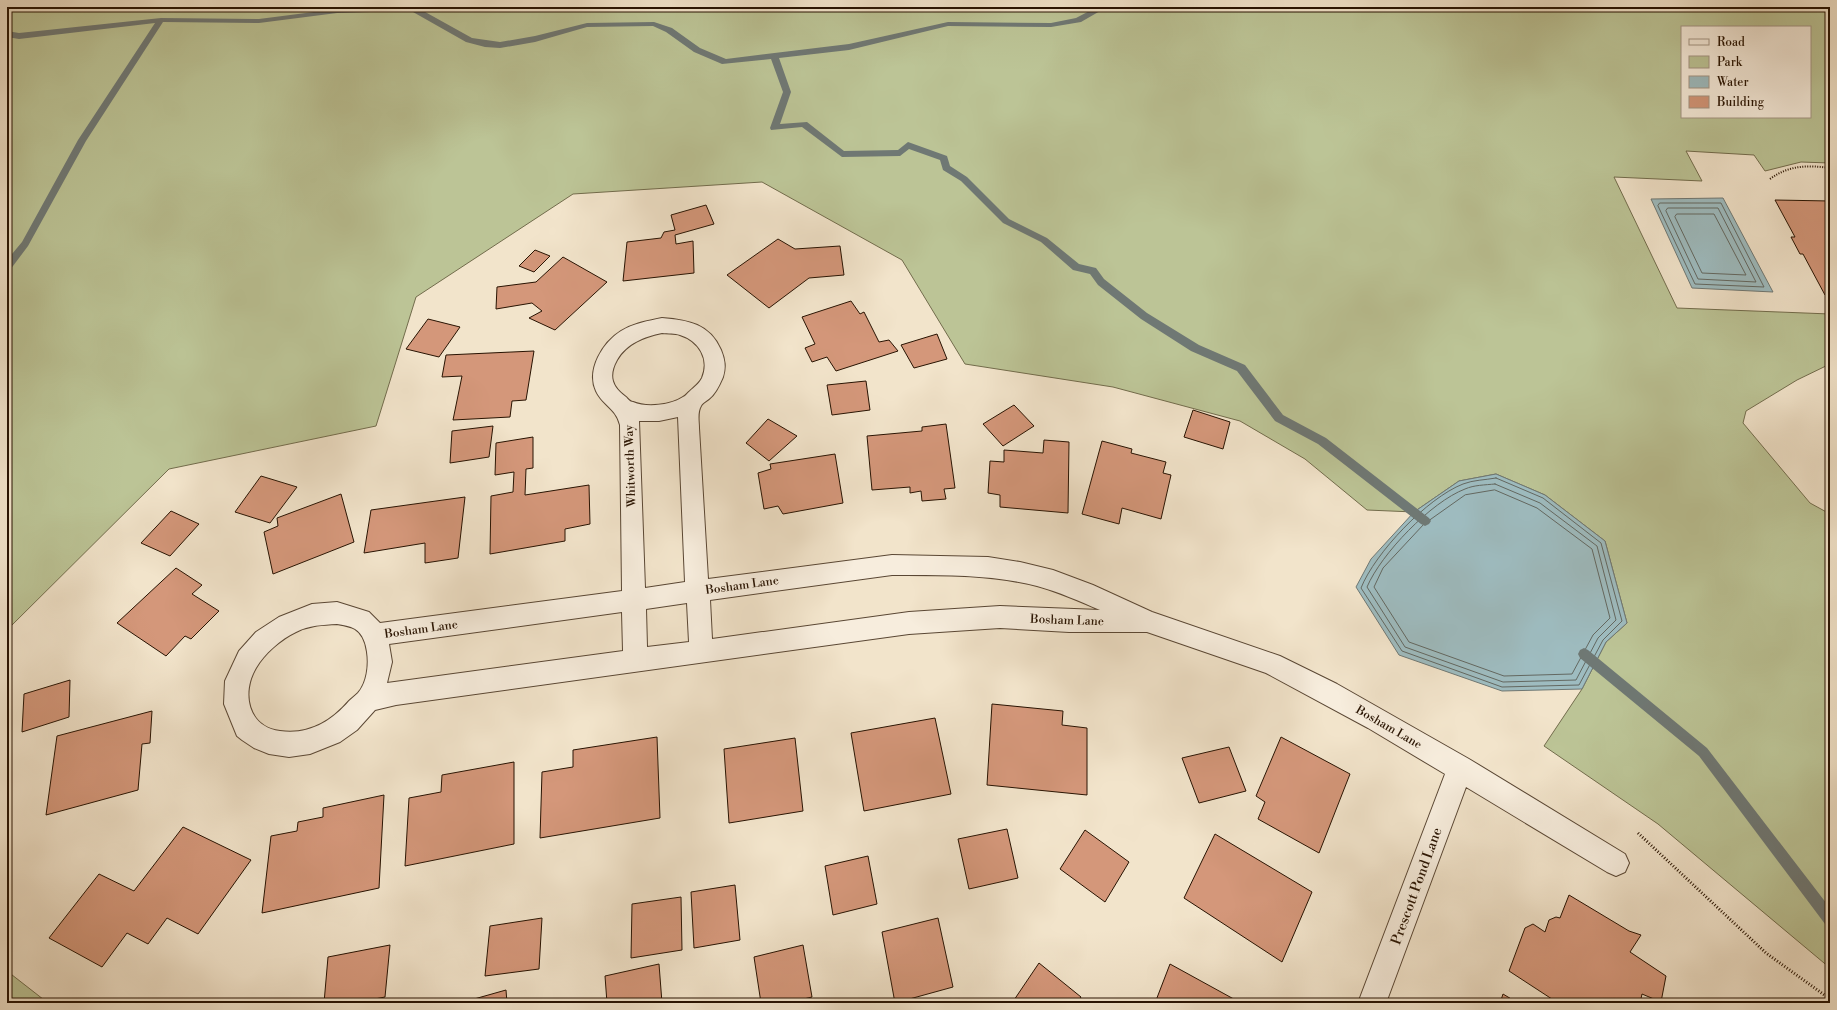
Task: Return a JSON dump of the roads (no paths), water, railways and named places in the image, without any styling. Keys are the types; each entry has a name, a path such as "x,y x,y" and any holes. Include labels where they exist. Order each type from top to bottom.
{"street":[{"name":"Whitworth Way","path":"635,661 630,425 624,409 611,399 604,386 602,371 608,356 618,343 633,333 651,327 663,326 687,328 701,336 711,348 715,362 713,376 704,391 691,403"},
{"path":"624,409 640,413 657,414 675,410 691,403"},
{"path":"691,403 688,428 701,652"},
{"name":"Bosham Lane","path":"1148,621 1069,621 1000,617 909,623 396,693 366,702 346,722 322,736 296,744 272,743 252,733 239,717 235,696 240,673 253,652 272,633 295,619 320,612 343,613 362,621 375,636 892,565 950,565 1020,572 1076,588 1148,621 1272,664 1377,719 1616,863"},
{"path":"366,702 376,685 380,667 380,650 375,636"},
{"name":"Prescott Pond Lane","path":"1372,1003 1460,768"}],"water":[{"path":"1723,198 1773,292 1692,288 1651,199"},
{"path":"1496,474 1545,495 1605,541 1627,623 1606,642 1582,689 1502,691 1399,655 1356,587 1371,559 1414,512 1459,481"}],"waterway":[{"path":"774,56 849,47 948,24 1051,25 1078,20 1103,7"},
{"path":"161,20 259,21 337,11 404,9 415,10 469,40 485,44 500,45 535,39 587,25 654,24 669,30 697,50 725,62 774,56"},
{"path":"7,34 19,36 161,20"},
{"path":"7,267 25,244 82,140 161,20"},
{"path":"774,56 787,92 774,128 804,124 842,154 900,153 908,145 944,158 946,168 964,179 1006,221 1044,240 1076,267 1093,271 1101,282 1144,316 1195,348 1241,368 1279,418 1322,441 1425,521"},
{"path":"1584,654 1703,752 1830,919"}]}
